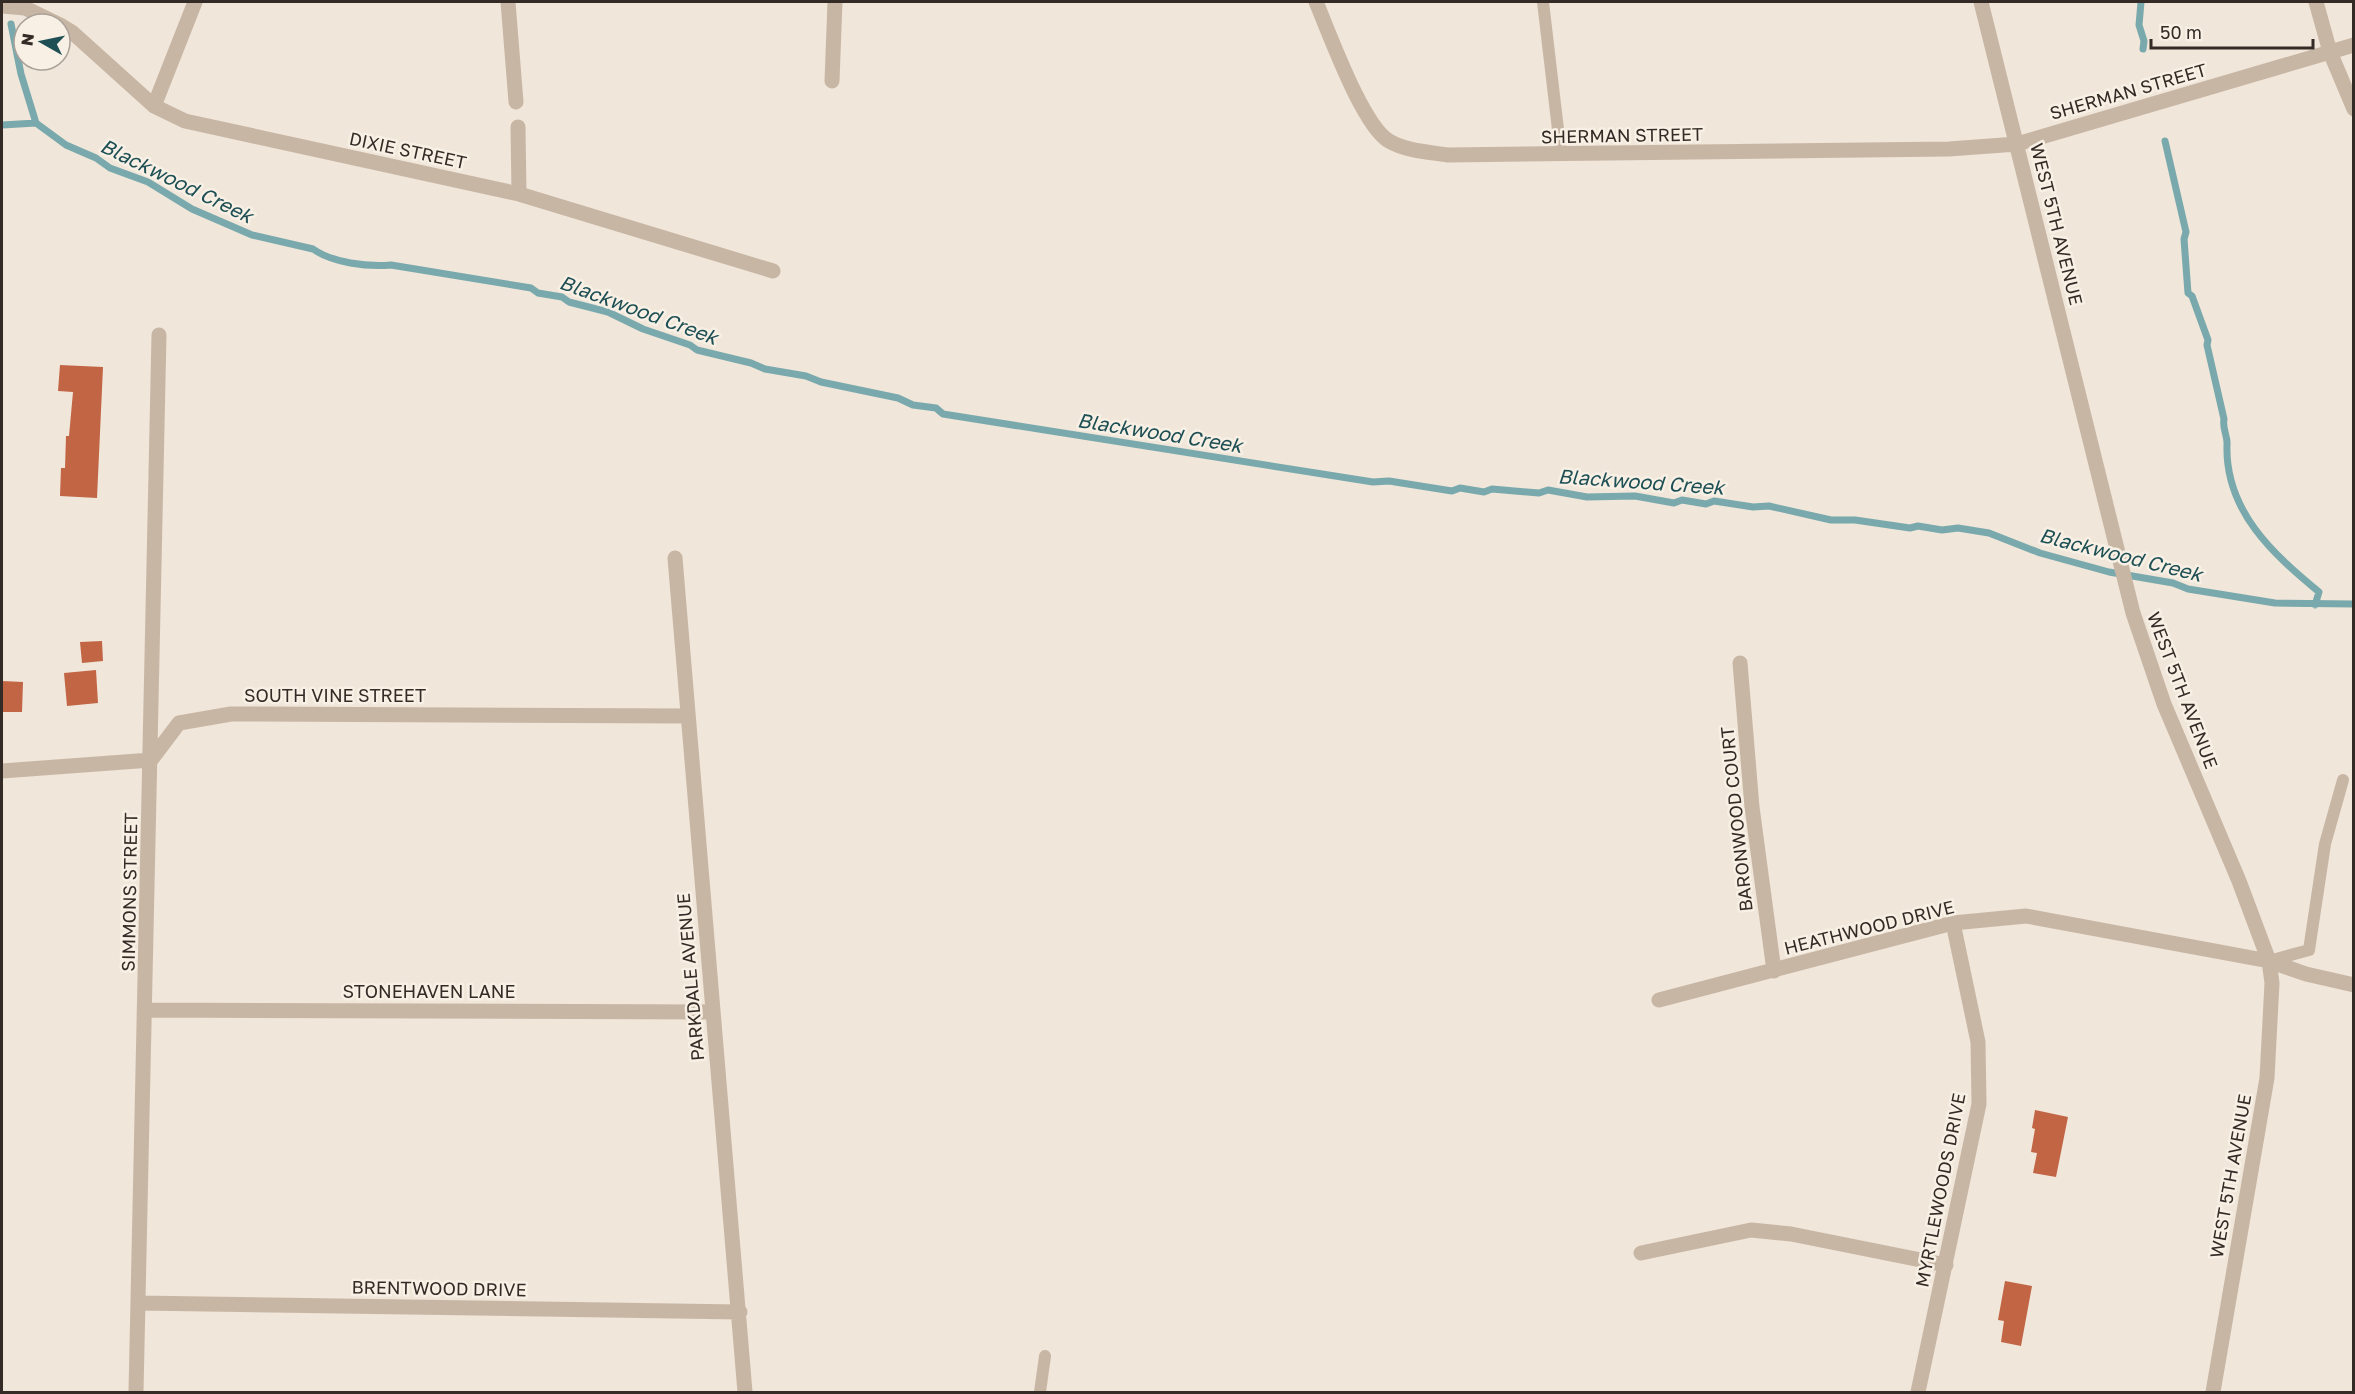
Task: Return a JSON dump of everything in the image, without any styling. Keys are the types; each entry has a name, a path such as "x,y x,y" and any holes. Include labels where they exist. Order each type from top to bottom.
{"street":[{"path":"154,106 195,2"},
{"path":"508,2 516,102"},
{"path":"832,81 835,2"},
{"name":"SHERMAN STREET","path":"1316,2 1363,110 1388,141 1412,150 1448,155 1949,149 2017,144 2354,45"},
{"name":"WEST 5TH AVENUE","path":"1982,2 2133,613 2163,704 2239,881 2269,960 2272,983 2267,1078 2213,1392"},
{"path":"2316,2 2330,52 2354,109"},
{"name":"DIXIE STREET","path":"2,6 25,8 33,12"},
{"name":"DIXIE STREET","path":"72,32 154,106 185,121 519,195 772,271"},
{"path":"518,127 519,195"},
{"name":"SIMMONS STREET","path":"136,1392 159,335"},
{"name":"PARKDALE AVENUE","path":"675,558 745,1392"},
{"name":"BARONWOOD COURT","path":"1740,663 1752,807 1774,971"},
{"name":"SOUTH VINE STREET","path":"151,760 179,723 231,714 687,716"},
{"path":"2,771 151,760"},
{"name":"HEATHWOOD DRIVE","path":"1659,1000 1953,923 2026,916 2269,960 2306,974 2354,985"},
{"name":"MYRTLEWOODS DRIVE","path":"1918,1392 1979,1104 1978,1042 1953,923"},
{"name":"STONEHAVEN LANE","path":"146,1010 712,1012"},
{"path":"1641,1253 1751,1230 1791,1234 1946,1265"},
{"name":"BRENTWOOD DRIVE","path":"138,1303 740,1312"}],"lane":[{"path":"1544,2 1561,155"},
{"path":"2269,960 2309,950 2325,844 2343,780"},
{"path":"1040,1392 1045,1356"}],"building":[{"path":"60,365 103,367 97,498 60,496 61,468 65,468 66,436 69,436 73,392 58,391"},
{"path":"102,641 103,661 82,663 80,642"},
{"path":"96,670 98,703 67,706 64,673"},
{"path":"2,681 23,682 22,712 2,712"},
{"path":"2035,1110 2068,1117 2056,1177 2033,1173 2037,1153 2031,1152 2035,1129 2032,1128"},
{"path":"2005,1281 2032,1286 2021,1346 2001,1342 2004,1321 1998,1320"}],"waterway":[{"path":"2141,2 2139,25 2144,41 2143,49"},
{"path":"11,24 21,74 36,123"},
{"name":"Blackwood Creek","path":"2,125 36,123 66,145 96,158 110,168 148,182 192,209 252,235 313,249 330,258 350,263 391,265 531,288 538,293 562,297 569,302 608,312 643,329 690,345 697,350 751,363 765,369 806,376 821,382 898,398 913,405 936,408 943,414 1373,482 1389,481 1452,491 1460,488 1484,492 1492,489 1539,493 1548,490 1587,497 1635,496 1674,503 1682,500 1706,504 1714,501 1753,507 1769,506 1831,520 1855,520 1910,528 1918,526 1942,530 1958,528 1989,533 2040,553 2109,572 2173,583 2188,589 2275,603 2354,604"},
{"path":"2165,141 2186,232 2184,239 2188,293 2192,296 2208,340 2207,345 2224,419 2228,469 2234,490 2243,510 2269,546 2319,592 2315,605"}]}
